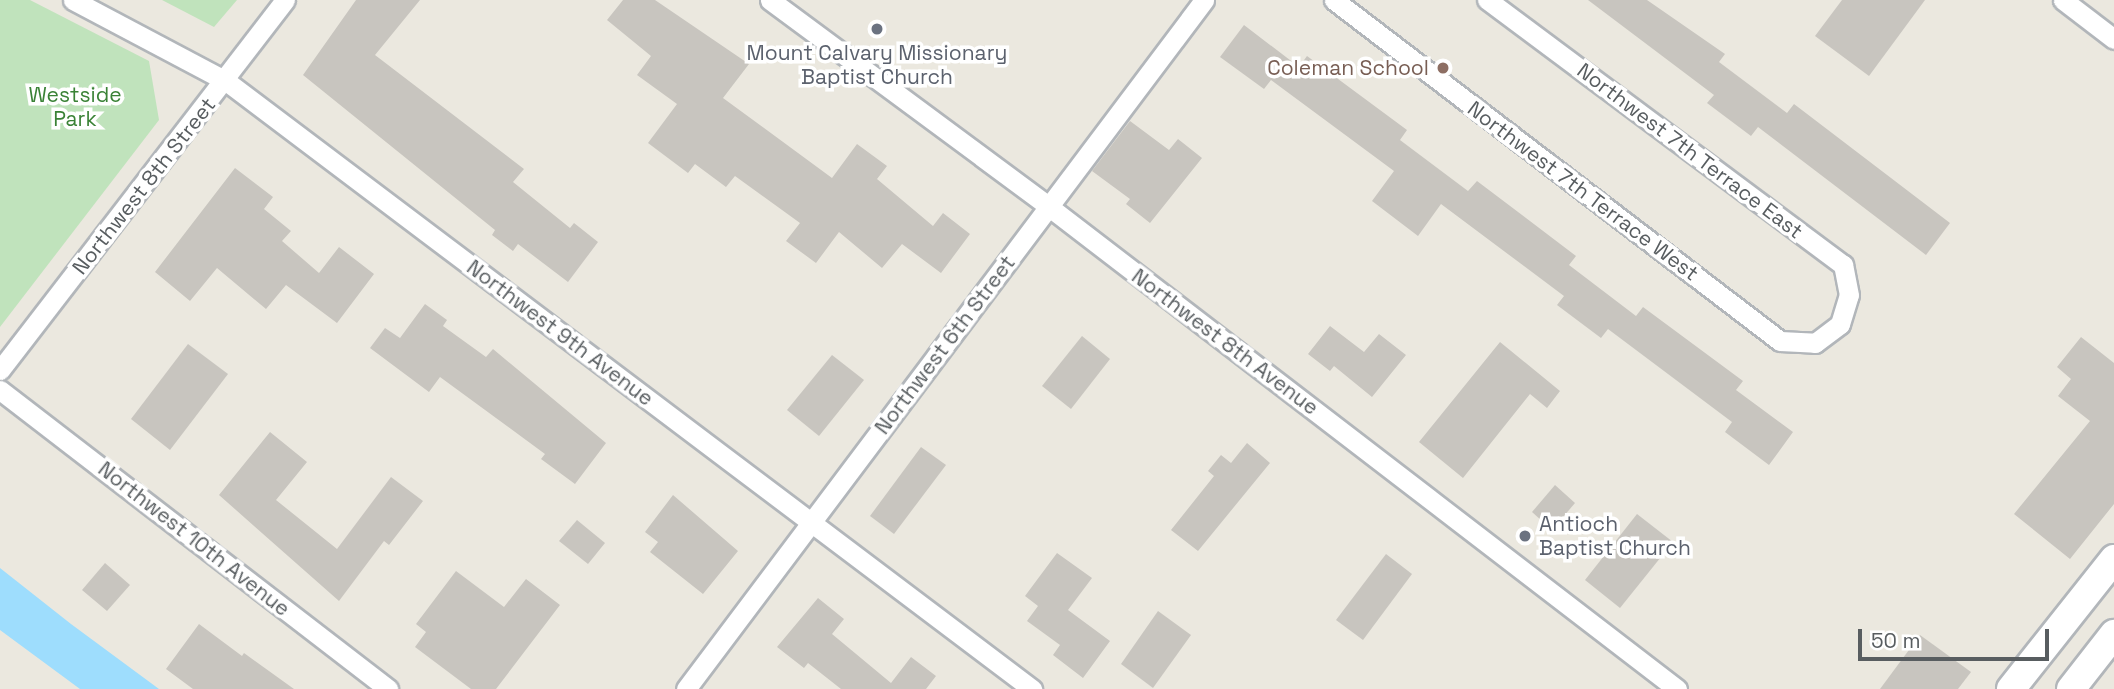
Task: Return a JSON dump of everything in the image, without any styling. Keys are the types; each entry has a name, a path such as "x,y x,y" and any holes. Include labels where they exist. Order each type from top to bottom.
{"main road":[{"path":"2011,689 2114,559"},
{"path":"2071,689 2114,634"}],"street":[{"name":"Northwest 9th Avenue","path":"73,0 226,80 1032,689"},
{"name":"Northwest 8th Street","path":"0,369 226,80 285,0"},
{"name":"Northwest 8th Avenue","path":"770,0 1048,206 1677,689"},
{"name":"Northwest 6th Street","path":"686,689 812,525 1204,0"},
{"name":"Northwest 7th Terrace West","path":"1334,0 1780,341 1815,343 1840,324"},
{"name":"Northwest 7th Terrace East","path":"1487,0 1843,265 1849,295 1840,324"},
{"path":"2063,0 2114,39"},
{"name":"Northwest 10th Avenue","path":"0,390 388,689"}],"green space":[{"name":"Westside Park","path":"0,0 30,0 149,61 159,120 0,327"},
{"path":"162,0 237,0 214,27"}],"water":[{"path":"0,568 159,689 80,689 0,630"}],"building":[{"path":"356,0 420,0 375,55 524,169 513,182 570,228 574,223 598,242 568,282 518,244 513,251 492,235 495,230 303,75"},
{"path":"623,0 655,0 749,64 723,98 832,178 857,144 887,166 877,179 933,226 943,213 970,234 941,273 902,244 882,268 839,232 816,263 786,241 800,223 735,176 726,187 695,164 688,173 648,143 677,104 637,75 651,56 607,20"},
{"path":"1588,0 1647,0 1725,54 1719,62 1787,113 1794,104 1950,223 1926,255 1758,127 1751,136 1707,103 1714,95"},
{"path":"1842,0 1925,0 1869,76 1815,36"},
{"path":"1244,25 1299,67 1307,56 1407,130 1400,140 1468,191 1477,181 1576,256 1569,265 1636,316 1643,307 1743,381 1736,390 1793,432 1769,465 1725,432 1732,422 1608,329 1601,338 1557,305 1564,296 1441,204 1418,236 1372,201 1394,171 1271,80 1264,89 1220,57"},
{"path":"1130,121 1169,150 1178,139 1202,158 1150,223 1126,204 1130,199 1092,171"},
{"path":"235,168 273,197 264,209 291,231 282,241 319,273 339,247 374,274 337,323 286,285 266,309 217,268 190,301 155,272"},
{"path":"425,304 447,320 443,326 486,357 493,349 606,443 575,484 541,459 545,454 440,377 429,392 370,348 385,328 400,338"},
{"path":"1330,326 1364,352 1379,334 1406,355 1372,397 1334,366 1330,371 1308,354"},
{"path":"1082,336 1110,359 1071,409 1042,386"},
{"path":"2081,337 2114,363 2114,504 2070,559 2014,514 2090,421 2058,396 2071,379 2057,367"},
{"path":"1500,342 1560,391 1547,408 1530,394 1463,478 1419,442"},
{"path":"188,344 228,374 170,450 131,419"},
{"path":"832,355 864,380 819,436 787,410"},
{"path":"270,432 307,462 276,500 337,549 391,477 423,501 389,545 384,541 339,601 219,495"},
{"path":"1247,443 1270,463 1198,551 1171,530 1214,476 1208,471 1221,455 1231,463"},
{"path":"921,447 946,465 894,534 870,516"},
{"path":"1555,485 1575,503 1552,530 1532,512"},
{"path":"673,495 738,551 703,594 650,552 658,542 645,532"},
{"path":"1637,514 1673,542 1620,608 1585,580"},
{"path":"577,520 605,543 588,564 559,541"},
{"path":"1057,553 1092,578 1068,610 1110,641 1083,678 1053,655 1060,645 1027,621 1038,606 1025,596"},
{"path":"1386,554 1412,574 1363,640 1336,620"},
{"path":"105,563 130,585 107,611 82,590"},
{"path":"456,571 504,607 526,579 560,605 496,689 471,689 415,647 426,632 416,624"},
{"path":"818,598 844,619 832,634 891,683 911,657 936,676 926,689 841,689 808,663 804,668 777,647"},
{"path":"1158,611 1191,635 1153,688 1121,664"},
{"path":"199,624 242,656 244,653 294,689 193,689 166,669"},
{"path":"1920,635 1971,672 1958,689 1880,689"}],"place":[{"name":"Mount Calvary Missionary Baptist Church","path":"877,29"},
{"name":"Coleman School","path":"1443,68"},
{"name":"Antioch Baptist Church","path":"1525,536"}]}
